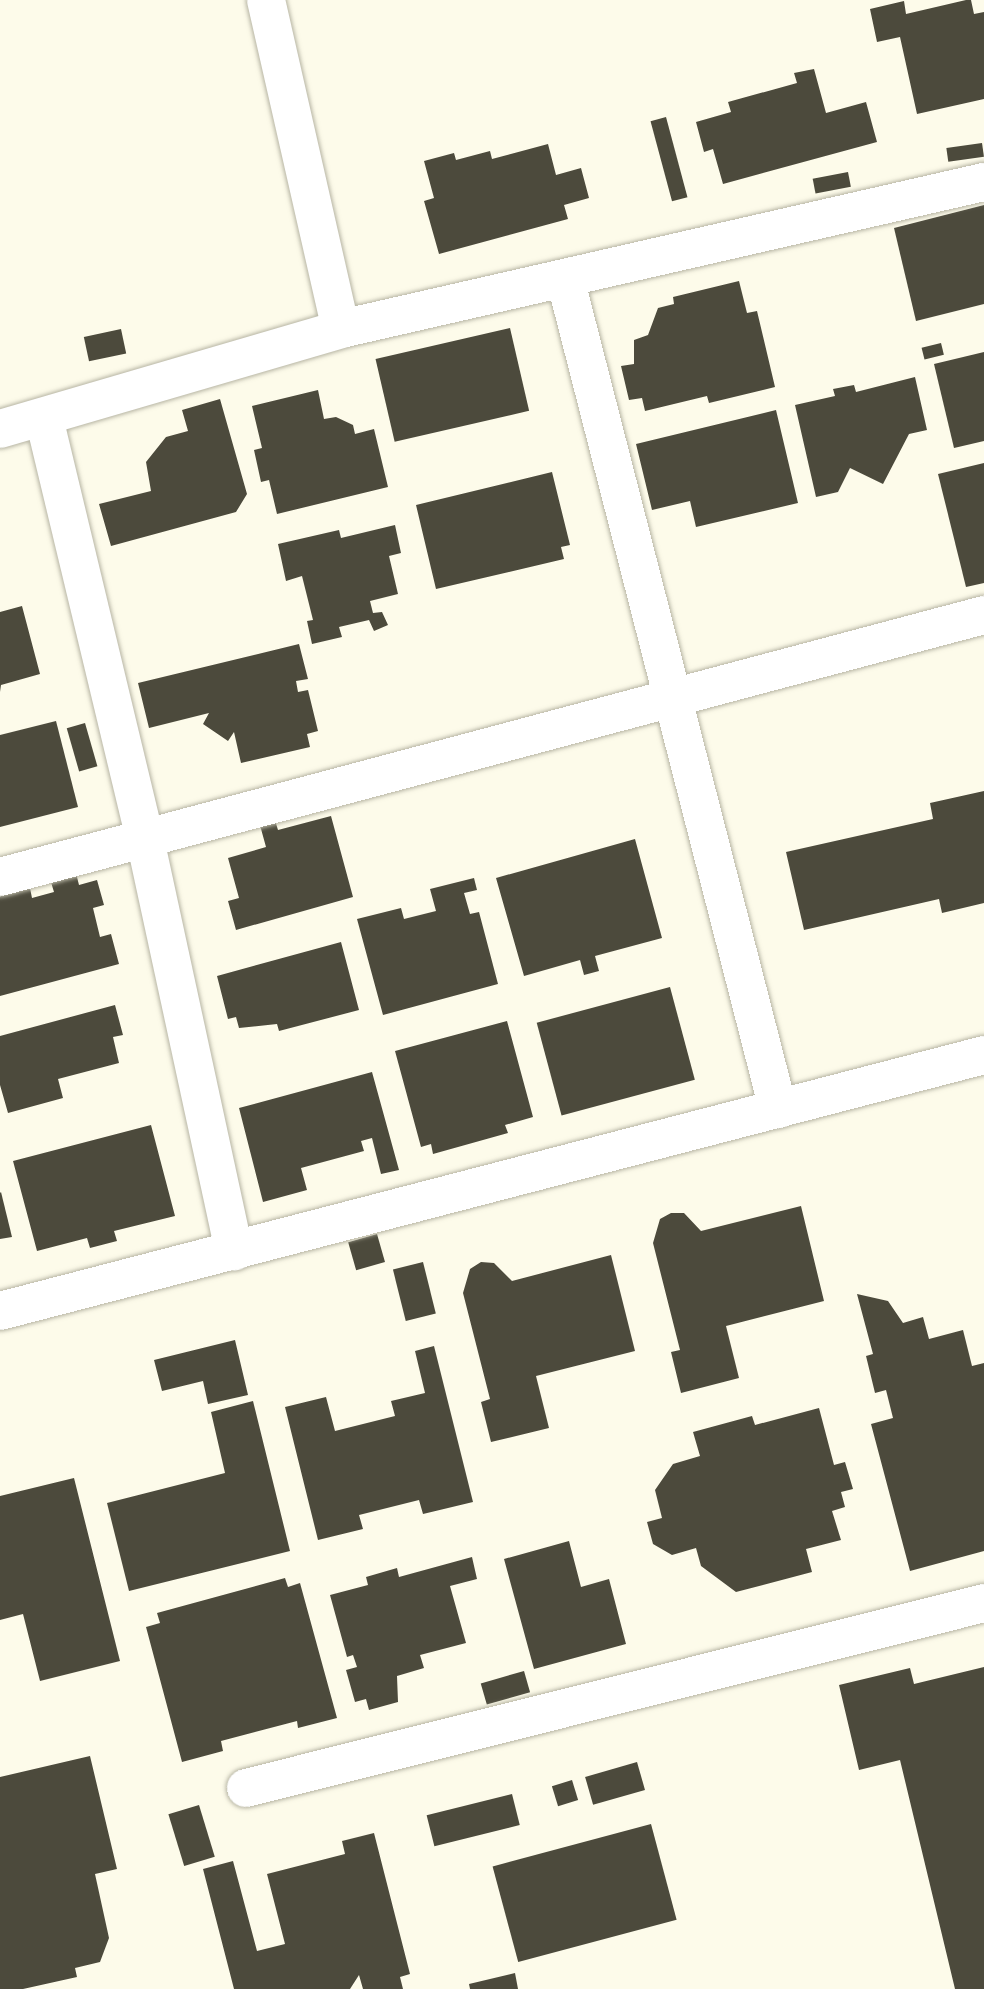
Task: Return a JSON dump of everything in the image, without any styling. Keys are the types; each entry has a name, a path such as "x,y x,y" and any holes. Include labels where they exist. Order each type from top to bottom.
{"street":[{"path":"266,0 341,329"},
{"path":"0,429 341,329 984,182"},
{"path":"565,278 676,700 778,1109"},
{"path":"44,418 145,839 234,1252"},
{"path":"0,877 676,700 984,615"},
{"path":"0,1311 984,1055"},
{"path":"246,1788 984,1603"}],"building":[{"path":"971,0 974,14 984,12 984,99 917,114 900,37 877,42 870,9 904,1 906,14"},
{"path":"814,69 826,113 866,102 877,142 723,184 713,149 704,152 696,122 731,112 728,102 797,83 794,73"},
{"path":"666,117 687,197 672,201 651,121"},
{"path":"982,143 984,157 948,162 946,148"},
{"path":"548,144 556,175 581,168 589,198 564,205 568,219 439,254 424,201 434,198 424,161 454,153 456,160 490,151 492,159"},
{"path":"848,172 851,187 816,194 813,179"},
{"path":"984,205 984,304 916,321 894,228"},
{"path":"739,281 747,313 757,311 775,387 709,403 707,396 645,411 642,398 629,400 621,366 634,364 634,340 648,335 658,308 674,304 673,297"},
{"path":"510,328 529,411 395,442 376,359"},
{"path":"121,329 126,353 89,361 84,337"},
{"path":"941,343 944,355 924,359 922,348"},
{"path":"984,352 984,441 954,448 934,364"},
{"path":"915,377 927,430 909,434 883,484 850,468 838,492 816,497 795,405 835,396 833,389 854,385 856,392"},
{"path":"318,390 324,419 336,417 353,425 355,434 374,429 388,487 277,514 269,480 261,482 254,450 262,448 252,406"},
{"path":"220,399 247,494 236,512 111,546 99,504 151,491 146,462 166,437 188,431 182,410"},
{"path":"776,410 798,503 696,527 690,501 652,510 636,444"},
{"path":"984,463 984,583 966,587 938,474"},
{"path":"552,472 570,545 561,547 564,559 436,589 416,505"},
{"path":"395,525 401,553 389,556 398,594 370,601 373,613 382,612 388,625 374,631 369,620 339,627 342,637 312,644 307,621 313,620 302,576 286,581 278,544 339,530 341,538"},
{"path":"22,606 40,674 1,685 0,692 0,612"},
{"path":"299,644 308,679 296,681 298,692 308,690 318,731 307,734 310,747 241,763 234,732 228,741 203,724 209,713 149,728 138,683"},
{"path":"56,721 78,807 0,827 0,735"},
{"path":"85,723 97,766 79,771 67,728"},
{"path":"984,791 984,903 942,913 939,899 804,930 786,852 933,819 930,803"},
{"path":"273,814 278,830 331,816 353,897 236,930 228,901 239,898 228,858 266,847 258,818"},
{"path":"635,839 662,938 595,956 599,971 584,975 580,960 524,976 496,878"},
{"path":"76,873 79,885 97,880 104,905 93,908 100,937 111,934 119,964 0,996 0,896 30,888 32,898 54,892 50,879"},
{"path":"474,878 477,890 464,893 470,914 479,912 498,984 383,1015 357,919 401,908 404,919 436,911 430,889"},
{"path":"341,942 359,1010 279,1031 277,1024 239,1028 236,1017 228,1019 217,976"},
{"path":"670,987 695,1080 562,1115 537,1023"},
{"path":"115,1005 123,1035 113,1037 119,1063 58,1079 63,1098 8,1113 0,1085 0,1036"},
{"path":"507,1021 533,1117 505,1125 508,1133 433,1154 431,1144 421,1147 395,1051"},
{"path":"372,1072 399,1170 381,1174 372,1138 361,1141 364,1151 301,1168 307,1190 263,1202 239,1108"},
{"path":"151,1125 175,1216 114,1231 117,1241 90,1248 87,1238 37,1251 13,1161"},
{"path":"0,1193 12,1237 0,1239"},
{"path":"801,1206 824,1301 726,1326 739,1378 681,1393 671,1352 680,1350 653,1243 660,1219 671,1213 684,1213 701,1231"},
{"path":"377,1234 385,1262 356,1270 348,1242"},
{"path":"611,1255 635,1351 536,1376 549,1428 491,1442 481,1402 490,1399 463,1293 470,1269 481,1262 494,1263 512,1281"},
{"path":"423,1262 436,1313 406,1321 393,1269"},
{"path":"857,1294 888,1301 903,1323 923,1317 929,1339 963,1330 972,1366 984,1363 984,1551 910,1571 871,1424 893,1418 886,1390 875,1393 866,1356 873,1354"},
{"path":"235,1340 248,1395 208,1404 203,1381 162,1391 154,1360"},
{"path":"434,1346 473,1502 423,1514 419,1500 359,1515 363,1529 318,1540 285,1407 326,1397 335,1431 395,1416 391,1401 425,1393 415,1351"},
{"path":"253,1401 290,1551 129,1591 107,1503 225,1473 211,1412"},
{"path":"819,1408 834,1465 845,1462 853,1489 841,1492 845,1507 832,1511 841,1540 806,1549 812,1572 736,1592 701,1566 696,1548 672,1555 653,1544 647,1522 662,1518 655,1490 673,1464 700,1456 693,1432 752,1416 755,1425"},
{"path":"74,1478 120,1661 40,1681 23,1614 0,1620 0,1496"},
{"path":"569,1541 581,1587 609,1579 626,1644 534,1669 504,1559"},
{"path":"472,1557 477,1579 450,1586 466,1643 420,1655 424,1668 397,1676 398,1702 369,1710 366,1699 355,1702 346,1670 357,1667 353,1655 347,1657 330,1595 368,1585 366,1577 397,1568 399,1577"},
{"path":"285,1578 288,1587 300,1583 337,1718 298,1728 297,1721 221,1741 223,1751 182,1762 146,1627 160,1623 157,1613"},
{"path":"984,1667 984,1989 955,1989 900,1760 859,1770 839,1685 910,1668 914,1684"},
{"path":"524,1671 530,1692 487,1705 481,1683"},
{"path":"90,1756 117,1869 95,1874 109,1938 100,1962 75,1968 77,1977 23,1989 0,1989 0,1777"},
{"path":"637,1762 645,1790 593,1805 585,1777"},
{"path":"572,1780 578,1800 558,1806 552,1786"},
{"path":"512,1794 520,1825 434,1846 427,1815"},
{"path":"199,1805 215,1857 184,1866 168,1814"},
{"path":"651,1824 677,1920 518,1962 493,1866"},
{"path":"374,1833 410,1974 400,1977 403,1989 363,1989 359,1975 350,1989 234,1989 203,1869 233,1861 257,1951 285,1944 267,1874 345,1854 342,1841"},
{"path":"515,1973 518,1989 470,1989 469,1984"}]}
